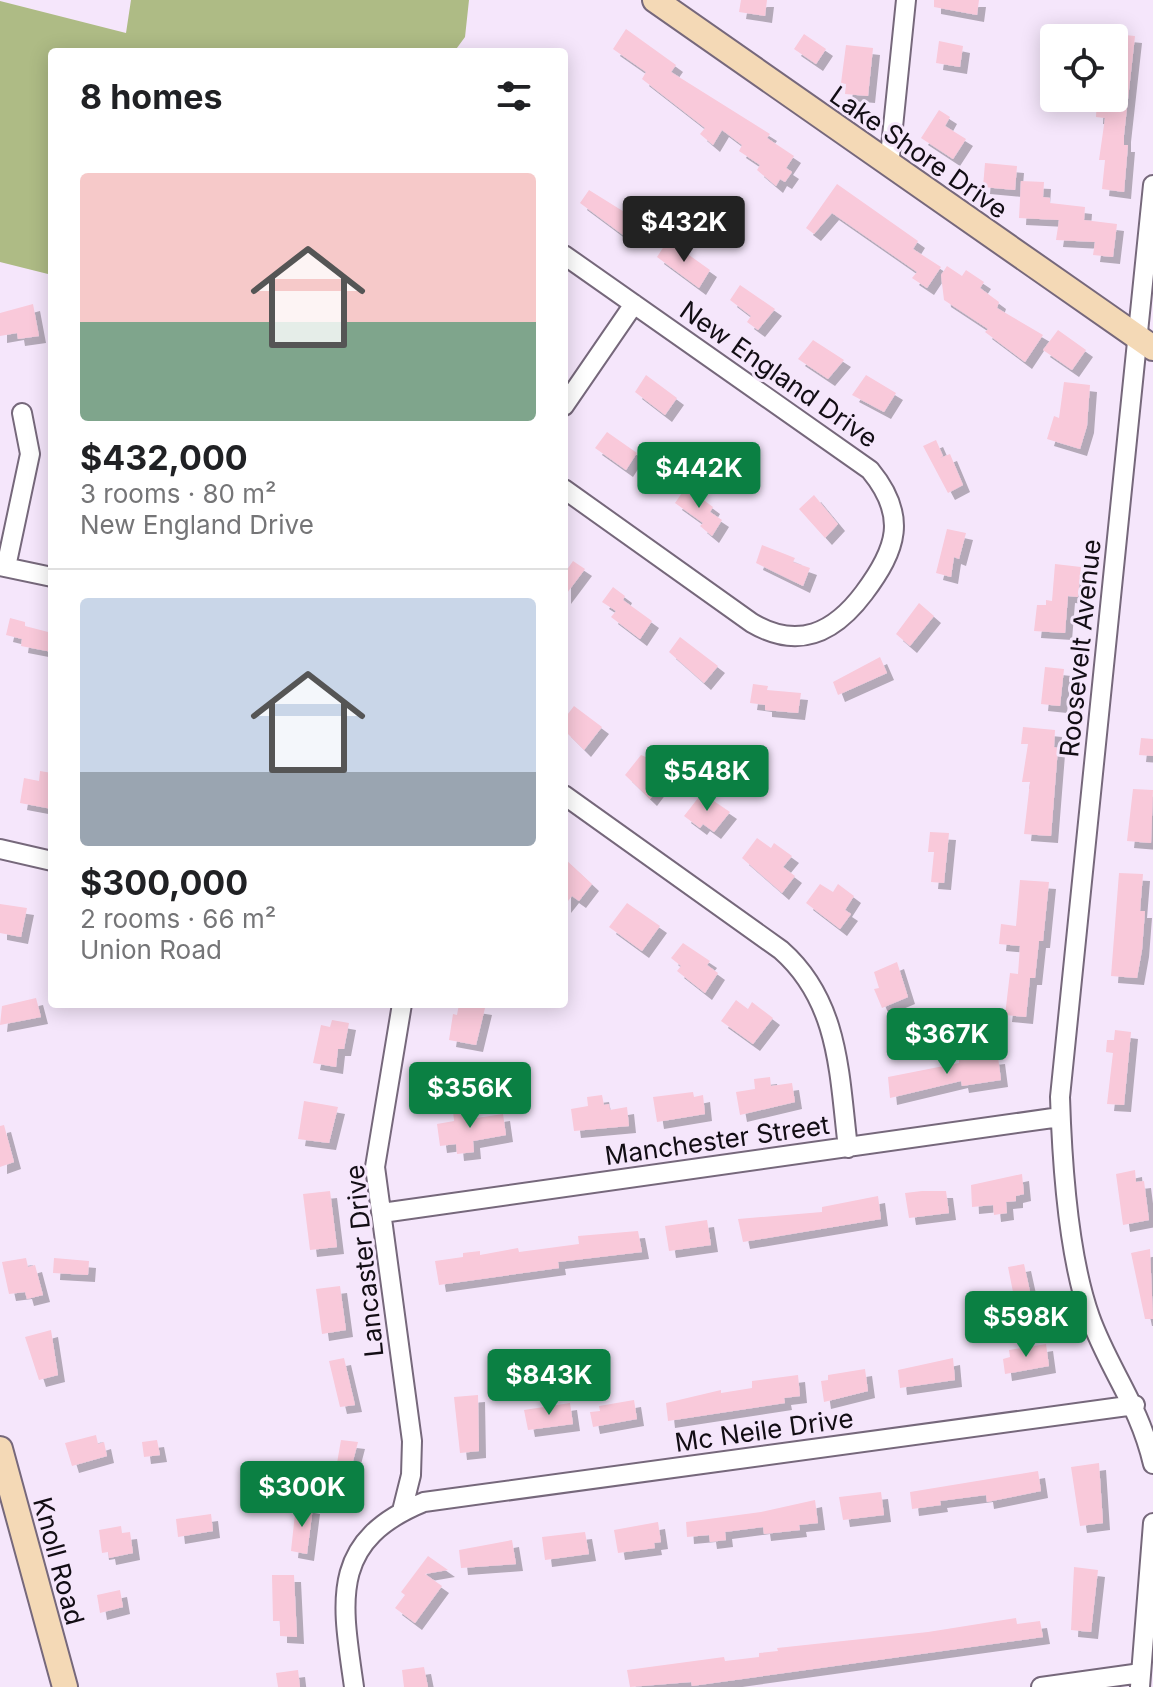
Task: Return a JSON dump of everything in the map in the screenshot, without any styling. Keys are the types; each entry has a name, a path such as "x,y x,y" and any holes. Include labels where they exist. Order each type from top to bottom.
{"street":[{"name":"Lake Shore Drive","path":"655,0 1146,344"},
{"path":"889,166 906,0"},
{"name":"Roosevelt Avenue","path":"1153,185 1146,344 1060,1117 1081,1283 1106,1354 1135,1405 1153,1464"},
{"name":"New England Drive","path":"568,258 870,470 892,509 894,531 890,554 839,621 808,635 785,636 752,623 568,492"},
{"path":"568,400 634,304"},
{"path":"22,413 30,454 3,566 48,576"},
{"path":"568,798 781,950 806,977 823,1006 834,1038 848,1148"},
{"path":"0,849 48,860"},
{"name":"Lancaster Drive","path":"401,1008 375,1167 412,1441 411,1475 402,1511"},
{"name":"Manchester Street","path":"382,1213 1060,1117"},
{"name":"Mc Neile Drive","path":"402,1511 424,1502 1135,1405"},
{"name":"Knoll Road","path":"0,1449 65,1687"},
{"path":"354,1687 344,1612 348,1574 375,1532 402,1511"},
{"path":"1041,1687 1140,1680 1153,1523"}],"green space":[{"path":"131,0 469,0 465,37 457,48 48,48 48,274 0,262 0,1 126,33"}],"building":[{"path":"741,0 767,0 765,16 739,12"},
{"path":"934,0 979,0 977,15 934,7"},
{"path":"626,29 676,65 671,72 770,134 767,138 794,156 786,168 792,172 785,182 780,179 776,186 757,170 760,165 739,151 742,145 722,130 713,145 700,134 705,128 642,79 646,72 613,49"},
{"path":"804,34 826,49 816,64 794,49"},
{"path":"1128,35 1135,36 1128,99"},
{"path":"939,41 963,46 960,67 936,63"},
{"path":"846,45 873,48 868,96 845,94 846,84 841,83"},
{"path":"939,110 950,117 945,126 966,139 953,159 921,138"},
{"path":"1096,112 1127,112 1124,145 1128,145 1124,192 1102,189 1105,160 1099,160 1105,118 1096,117"},
{"path":"985,163 1017,166 1015,190 983,187"},
{"path":"1021,181 1044,182 1043,197 1050,198 1050,203 1085,207 1084,220 1117,224 1113,257 1093,255 1095,242 1056,240 1059,220 1019,218"},
{"path":"837,184 918,241 913,249 941,267 927,288 912,278 917,272 832,213 814,234 806,228"},
{"path":"589,190 634,218 623,235 580,203"},
{"path":"668,240 710,270 699,288 657,257"},
{"path":"947,266 962,276 966,270 984,282 980,288 999,302 997,308 1043,335 1025,362 985,332 988,329 944,300 941,275"},
{"path":"740,285 775,309 758,330 747,322 751,316 730,300"},
{"path":"33,304 39,336 18,339 17,333 0,336 0,313"},
{"path":"1058,330 1086,350 1072,370 1043,350"},
{"path":"813,340 844,360 828,379 798,359"},
{"path":"646,375 677,398 665,415 635,392"},
{"path":"866,375 896,393 884,412 852,395"},
{"path":"1064,382 1090,385 1087,426 1080,449 1047,439 1054,416 1059,418"},
{"path":"607,432 637,453 626,470 595,448"},
{"path":"936,440 943,456 940,458 950,454 963,485 948,493 923,446"},
{"path":"686,487 713,507 710,512 722,520 712,536 700,526 703,523 675,503"},
{"path":"814,495 838,524 825,538 799,509"},
{"path":"947,529 966,533 959,559 954,557 951,577 936,573"},
{"path":"762,545 795,558 793,562 810,568 803,586 756,563"},
{"path":"573,561 585,569 568,592 568,568"},
{"path":"1055,564 1081,567 1078,597 1068,596 1065,633 1034,631 1037,605 1046,605 1046,600 1052,601"},
{"path":"613,587 625,596 623,600 652,621 640,639 611,617 616,611 602,602"},
{"path":"919,603 934,616 910,646 896,634"},
{"path":"10,618 25,622 25,626 48,632 48,651 21,646 22,639 6,635"},
{"path":"680,637 718,666 704,683 669,652"},
{"path":"880,657 887,673 838,695 833,682"},
{"path":"1045,667 1064,669 1060,706 1041,704"},
{"path":"753,684 768,686 767,690 801,693 798,713 765,710 765,705 750,703"},
{"path":"574,706 602,727 584,750 568,734 568,714"},
{"path":"1023,727 1055,730 1054,747 1058,748 1051,836 1024,834 1030,782 1022,782 1028,744 1021,744"},
{"path":"1141,738 1153,739 1153,756 1139,755"},
{"path":"641,755 658,762 661,757 674,767 650,799 625,775"},
{"path":"40,771 48,772 48,808 20,803 24,778 39,781"},
{"path":"1133,789 1153,790 1151,843 1127,841"},
{"path":"702,793 730,812 714,832 703,824 700,828 684,816"},
{"path":"930,832 949,833 944,883 931,882 934,852 928,852"},
{"path":"757,838 771,848 774,843 792,856 783,867 795,876 782,893 742,858"},
{"path":"568,862 592,884 579,901 572,896 568,901"},
{"path":"1119,873 1143,874 1140,911 1145,911 1137,978 1111,976"},
{"path":"1020,880 1049,882 1043,941 1039,941 1035,978 1030,978 1026,1017 1005,1015 1010,973 1018,974 1020,946 999,944 1001,924 1016,926"},
{"path":"820,884 833,892 838,884 854,896 845,910 851,914 840,929 806,903"},
{"path":"627,903 660,926 642,951 609,927"},
{"path":"0,904 27,908 21,937 0,933"},
{"path":"683,943 710,961 707,965 718,973 705,993 677,971 681,966 671,958"},
{"path":"897,962 908,997 882,1008 874,989 879,988 874,972"},
{"path":"36,998 41,1017 0,1025 2,1006"},
{"path":"736,1000 748,1009 752,1002 773,1018 753,1044 721,1021"},
{"path":"458,1008 485,1008 476,1045 449,1040 453,1014 457,1015"},
{"path":"332,1020 349,1023 344,1049 338,1049 336,1067 313,1063 321,1025 330,1027"},
{"path":"1115,1030 1131,1032 1124,1105 1107,1104 1113,1053 1106,1052 1107,1040 1114,1040"},
{"path":"972,1053 973,1060 998,1057 1001,1080 962,1086 961,1081 890,1098 888,1077 959,1063 959,1055"},
{"path":"770,1077 771,1086 792,1083 795,1102 740,1115 736,1092 755,1089 754,1079"},
{"path":"693,1092 694,1097 703,1095 705,1114 657,1122 653,1097"},
{"path":"602,1095 604,1105 609,1104 610,1110 627,1107 629,1126 574,1131 571,1109 588,1106 587,1097"},
{"path":"304,1101 338,1107 329,1143 298,1139"},
{"path":"469,1109 470,1119 503,1114 506,1135 473,1141 474,1152 457,1154 456,1144 440,1146 437,1124 454,1121 453,1111"},
{"path":"4,1125 14,1162 0,1167 0,1126"},
{"path":"1135,1170 1136,1182 1144,1181 1149,1220 1123,1225 1116,1174"},
{"path":"1022,1174 1024,1194 1016,1196 1016,1201 1006,1202 1007,1213 994,1215 993,1205 972,1207 971,1185"},
{"path":"330,1191 337,1247 310,1250 303,1194"},
{"path":"946,1191 949,1213 909,1218 905,1193"},
{"path":"878,1196 881,1219 743,1242 738,1219 822,1212 822,1207"},
{"path":"707,1220 711,1245 669,1251 665,1226"},
{"path":"638,1231 642,1252 558,1262 559,1268 439,1285 435,1261 463,1257 463,1253 480,1251 480,1255 518,1248 519,1252 579,1244 578,1236"},
{"path":"1150,1249 1153,1319 1145,1319 1131,1253"},
{"path":"26,1258 28,1267 35,1265 43,1295 27,1299 25,1292 9,1294 2,1262"},
{"path":"54,1258 89,1261 88,1275 53,1273"},
{"path":"1024,1264 1035,1314 1018,1317 1008,1267"},
{"path":"340,1286 346,1330 322,1334 316,1289"},
{"path":"51,1330 58,1375 39,1380 25,1337"},
{"path":"1046,1344 1049,1366 1005,1374 1003,1359 1010,1357 1009,1350"},
{"path":"344,1358 355,1405 340,1407 329,1361"},
{"path":"953,1358 955,1380 900,1388 898,1370"},
{"path":"865,1369 868,1391 824,1402 821,1381 828,1380 828,1375"},
{"path":"798,1375 800,1396 784,1398 785,1403 668,1421 666,1403 721,1390 721,1393 752,1388 752,1381"},
{"path":"478,1395 479,1451 460,1453 454,1397"},
{"path":"634,1400 637,1419 593,1427 590,1412 600,1411 599,1406"},
{"path":"570,1403 573,1424 528,1430 524,1410"},
{"path":"96,1435 98,1444 104,1442 107,1456 72,1466 65,1443"},
{"path":"157,1440 160,1455 144,1457 142,1442"},
{"path":"341,1440 358,1442 346,1488 326,1485 330,1461 337,1463"},
{"path":"1099,1463 1103,1523 1080,1526 1071,1467"},
{"path":"1038,1471 1041,1491 987,1502 986,1495 940,1501 941,1505 912,1509 910,1492"},
{"path":"881,1492 884,1515 843,1520 839,1497"},
{"path":"815,1500 818,1523 799,1525 800,1530 764,1534 763,1527 725,1532 726,1540 710,1542 709,1535 687,1537 686,1522 761,1512"},
{"path":"296,1504 313,1507 307,1554 291,1551"},
{"path":"211,1514 213,1531 178,1537 176,1519"},
{"path":"658,1522 661,1542 654,1543 655,1548 618,1553 614,1530"},
{"path":"121,1526 122,1533 130,1532 133,1553 109,1558 108,1552 102,1553 99,1530"},
{"path":"585,1532 589,1554 545,1560 542,1537"},
{"path":"512,1540 516,1564 461,1568 459,1550"},
{"path":"428,1556 448,1570 425,1574 442,1586 415,1623 395,1608 405,1595 401,1592"},
{"path":"1074,1567 1098,1570 1091,1632 1071,1630"},
{"path":"272,1575 294,1575 297,1637 280,1636 280,1621 273,1621"},
{"path":"120,1590 123,1607 100,1613 97,1595"},
{"path":"1016,1618 1017,1624 1040,1621 1043,1637 692,1686 691,1682 630,1687 627,1670 724,1657 725,1661 759,1657 759,1653 778,1651 777,1648 928,1632"},
{"path":"424,1667 428,1687 404,1687 402,1670"},
{"path":"298,1670 300,1687 278,1687 276,1673"}]}
